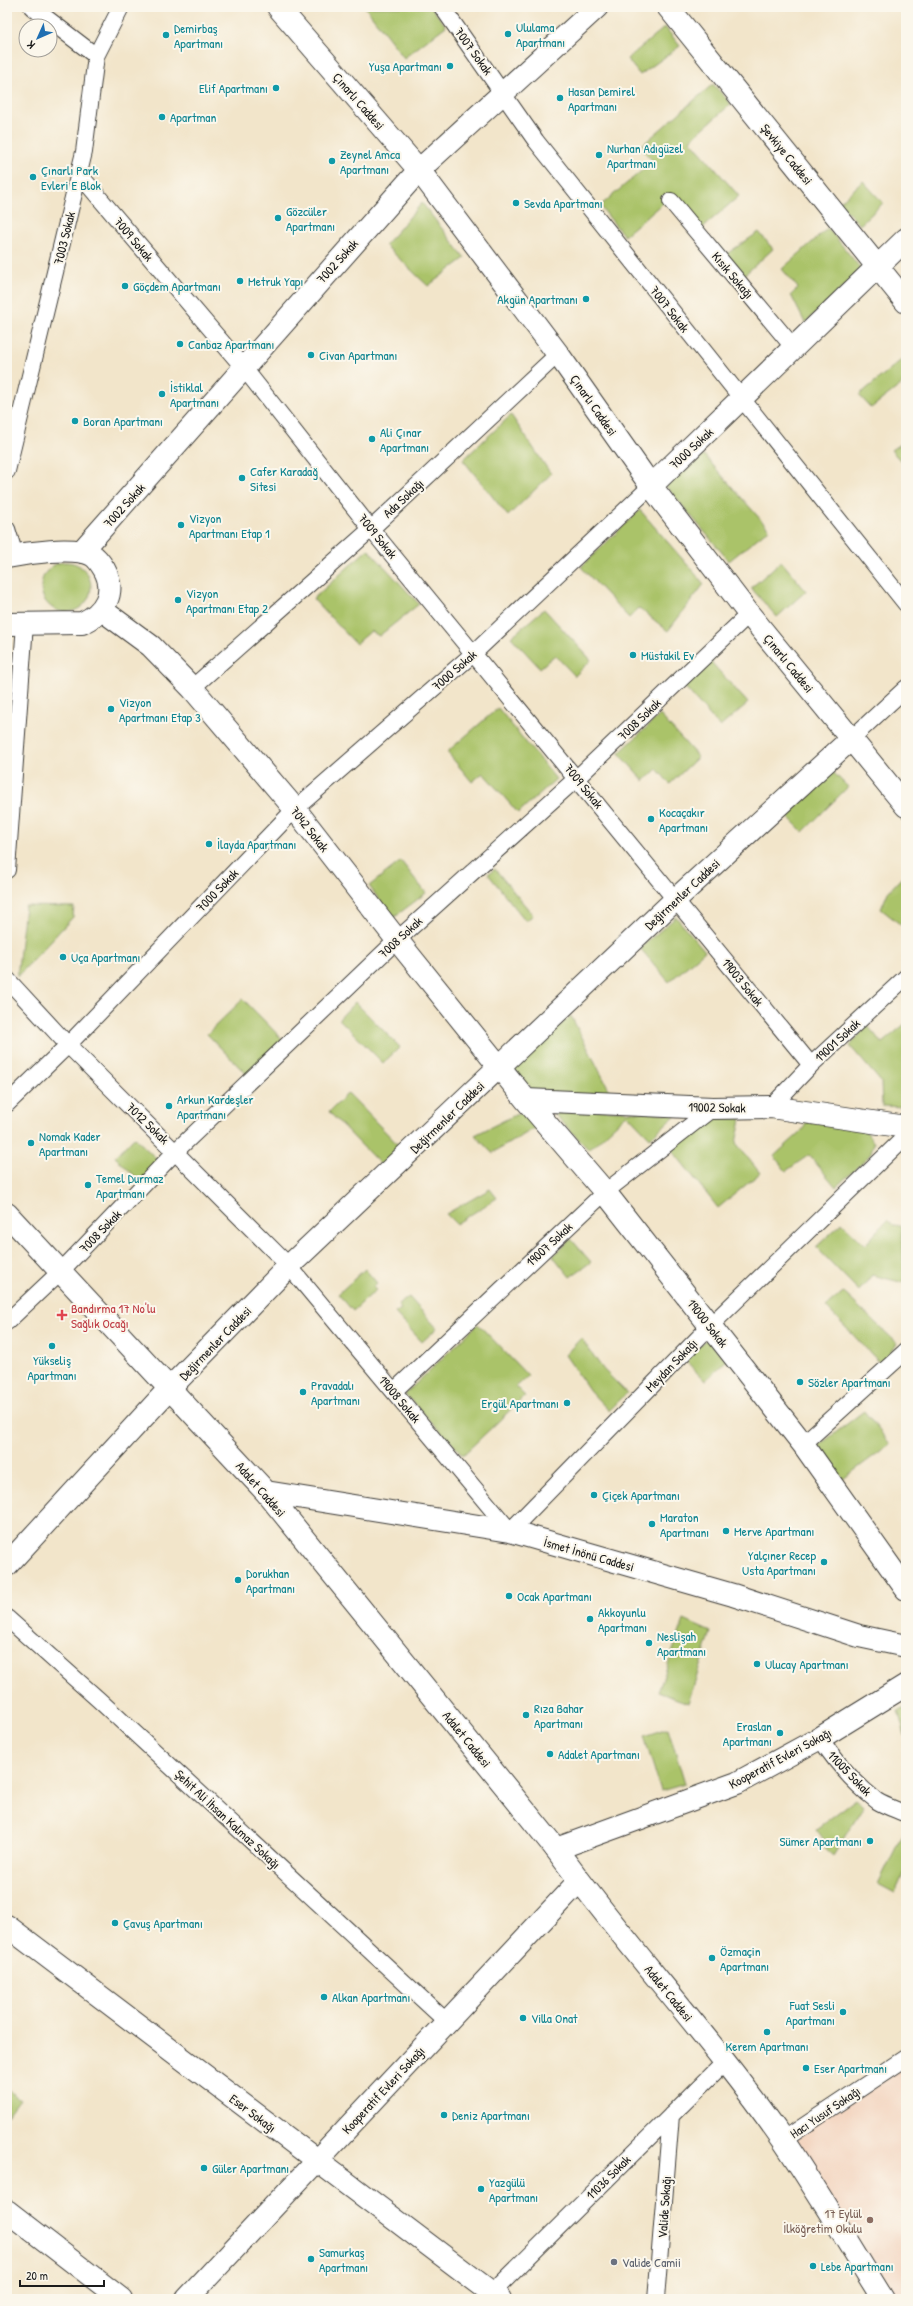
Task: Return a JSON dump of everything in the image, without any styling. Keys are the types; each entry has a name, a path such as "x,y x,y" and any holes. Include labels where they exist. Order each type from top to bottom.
{"street":[{"name":"Çınarlı Caddesi","path":"278,7 418,170 558,354 651,486 749,614 906,806"},
{"name":"7002 Sokak","path":"81,552 129,500 243,367 418,170 597,7"},
{"name":"Şevkiye Caddesi","path":"668,7 906,302"},
{"name":"7000 Sokak","path":"651,486 742,400 906,240"},
{"path":"11,556 81,552 93,556 107,574 110,586 108,599 102,610 94,618 82,622 16,624"},
{"name":"7042 Sokak","path":"102,610 151,646 192,688 295,809 397,940 499,1067"},
{"name":"Değirmenler Caddesi","path":"7,1565 170,1388 289,1266 676,899 851,740"},
{"name":"19000 Sokak","path":"499,1067 605,1192 803,1444 906,1589"},
{"name":"19002 Sokak","path":"526,1100 713,1108 771,1107 906,1127"},
{"name":"Adalet Caddesi","path":"7,1214 266,1492 556,1849 579,1881 725,2062 783,2140 883,2299"},
{"name":"İsmet İnönü Caddesi","path":"266,1492 510,1531 733,1595 859,1636 906,1646"},
{"name":"Kooperatif Evleri Sokağı","path":"556,1849 737,1783 820,1738 906,1685"},
{"name":"Kooperatif Evleri Sokağı","path":"187,2299 579,1881"},
{"name":"Eser Sokağı","path":"7,1926 496,2296"},
{"path":"7,2211 122,2299"}],"lane":[{"path":"32,7 96,56"},
{"name":"7003 Sokak","path":"7,471 84,152 96,56 121,7"},
{"name":"7007 Sokak","path":"442,7 504,92 536,140 906,604"},
{"name":"7009 Sokak","path":"79,174 243,367 371,529 676,899"},
{"name":"Kısık Sokağı","path":"671,201 794,348"},
{"name":"Ada Sokağı","path":"192,688 371,529 558,354"},
{"name":"7000 Sokak","path":"7,1104 68,1045 295,809 474,653 651,486"},
{"path":"7,529 11,556"},
{"name":"7008 Sokak","path":"7,1322 61,1271 176,1151 397,940 577,778 749,614"},
{"path":"7,870 16,624"},
{"name":"Değirmenler Caddesi","path":"851,740 906,688"},
{"name":"19003 Sokak","path":"676,899 811,1064"},
{"name":"19001 Sokak","path":"771,1107 811,1064 906,977"},
{"name":"7012 Sokak","path":"7,979 68,1045 176,1151 289,1266"},
{"name":"19007 Sokak","path":"394,1391 605,1192 713,1108"},
{"name":"Meydan Sokağı","path":"510,1531 710,1326 906,1136"},
{"name":"19008 Sokak","path":"289,1266 510,1531"},
{"path":"803,1444 906,1351"},
{"name":"Şehit Ali İhsan Kalmaz Sokağı","path":"7,1618 105,1706 447,2022"},
{"name":"11005 Sokak","path":"820,1738 829,1752 878,1801 906,1814"},
{"name":"Hacı Yusuf Sokağı","path":"783,2140 906,2058"},
{"name":"11036 Sokak","path":"496,2296 671,2115 725,2062"},
{"name":"Valide Sokağı","path":"656,2299 671,2115"}],"shaded area":[{"name":"17 Eylül İlköğretim Okulu","path":"906,2058 906,2299 883,2299 783,2140"}],"green space":[{"path":"365,7 431,7 446,26 404,58"},
{"path":"665,27 680,46 640,75 627,59"},
{"path":"713,84 731,104 690,140 739,196 701,229 672,195 624,236 600,206 653,161 640,147"},
{"path":"863,181 883,203 860,225 839,203"},
{"path":"422,203 465,258 428,286 385,245"},
{"path":"828,228 862,270 805,323 791,295 798,288 782,269"},
{"path":"759,232 773,249 740,279 722,257"},
{"path":"906,356 906,381 871,408 859,395"},
{"path":"511,415 551,474 508,516 463,460"},
{"path":"906,440 906,467 891,450"},
{"path":"704,455 769,529 729,561 666,486"},
{"path":"640,510 704,584 668,631 639,608 629,618 581,567"},
{"path":"368,549 419,604 379,636 371,631 356,644 313,599"},
{"path":"781,561 806,591 777,617 751,588"},
{"path":"66,562 75,564 86,573 91,587 89,596 80,607 66,612 57,610 46,601 41,587 43,578 52,567"},
{"path":"544,609 591,660 575,676 555,655 540,668 511,637"},
{"path":"711,662 748,703 720,727 684,686"},
{"path":"498,708 556,779 518,813 483,773 472,782 447,752"},
{"path":"660,715 698,757 670,784 657,769 644,781 619,753"},
{"path":"828,767 848,787 803,832 783,812"},
{"path":"401,861 426,893 393,918 369,886"},
{"path":"495,869 533,915 526,921 488,874"},
{"path":"906,873 906,929 881,909 888,892"},
{"path":"25,906 74,907 73,917 17,977"},
{"path":"676,917 705,951 669,982 640,948"},
{"path":"243,999 285,1042 249,1077 207,1034"},
{"path":"355,1002 400,1047 383,1063 339,1019"},
{"path":"571,1016 612,1095 537,1095 510,1065"},
{"path":"906,1023 906,1107 882,1106 881,1082 850,1046 867,1025 882,1043"},
{"path":"348,1093 404,1151 386,1170 329,1112"},
{"path":"548,1107 677,1114 650,1138 627,1114 589,1150"},
{"path":"523,1111 537,1127 492,1153 475,1135"},
{"path":"712,1117 741,1119 736,1143 760,1173 718,1208 672,1150"},
{"path":"806,1122 862,1125 874,1143 870,1155 836,1187 809,1155 786,1171 774,1156 804,1129"},
{"path":"134,1137 160,1162 141,1182 115,1157"},
{"path":"490,1189 497,1198 456,1224 446,1214"},
{"path":"887,1220 893,1225 902,1226 904,1283 872,1275 859,1291 816,1247 842,1223 865,1245"},
{"path":"571,1239 591,1262 570,1277 553,1256"},
{"path":"365,1269 377,1283 373,1287 376,1290 353,1311 338,1294"},
{"path":"843,1292 897,1343 881,1364 826,1307"},
{"path":"409,1297 437,1328 422,1342 395,1313 401,1309 398,1305"},
{"path":"478,1324 528,1376 516,1387 525,1396 463,1455 405,1394"},
{"path":"581,1338 603,1369 627,1393 609,1411 590,1391 565,1355"},
{"path":"706,1339 727,1360 705,1381 685,1360"},
{"path":"864,1411 890,1444 843,1479 818,1446"},
{"path":"684,1620 711,1632 688,1703 658,1692"},
{"path":"906,1708 906,1739 898,1711"},
{"path":"668,1728 685,1784 661,1791 644,1736"},
{"path":"856,1799 864,1806 833,1856 821,1845 825,1841 816,1829"},
{"path":"906,1827 906,1868 895,1893 878,1884"},
{"path":"7,2090 20,2099 7,2116"}],"place":[{"name":"Ululama Apartmanı","path":"508,34"},
{"name":"Demirbaş Apartmanı","path":"166,35"},
{"name":"Yuşa Apartmanı","path":"450,66"},
{"name":"Elif Apartmanı","path":"276,88"},
{"name":"Hasan Demirel Apartmanı","path":"560,98"},
{"name":"Apartman","path":"162,117"},
{"name":"Nurhan Adıgüzel Apartmanı","path":"599,155"},
{"name":"Zeynel Amca Apartmanı","path":"332,161"},
{"name":"Çınarlı Park Evleri E Blok","path":"33,177"},
{"name":"Sevda Apartmanı","path":"516,203"},
{"name":"Gözcüler Apartmanı","path":"278,218"},
{"name":"Metruk Yapı","path":"240,281"},
{"name":"Göçdem Apartmanı","path":"125,286"},
{"name":"Akgün Apartmanı","path":"586,299"},
{"name":"Canbaz Apartmanı","path":"180,344"},
{"name":"Civan Apartmanı","path":"311,355"},
{"name":"İstiklal Apartmanı","path":"162,394"},
{"name":"Boran Apartmanı","path":"75,421"},
{"name":"Ali Çınar Apartmanı","path":"372,439"},
{"name":"Cafer Karadağ Sitesi","path":"242,478"},
{"name":"Vizyon Apartmanı Etap 1","path":"181,525"},
{"name":"Vizyon Apartmanı Etap 2","path":"178,600"},
{"name":"Müstakil Ev","path":"633,655"},
{"name":"Vizyon Apartmanı Etap 3","path":"111,709"},
{"name":"Kocaçakır Apartmanı","path":"651,819"},
{"name":"İlayda Apartmanı","path":"209,844"},
{"name":"Uça Apartmanı","path":"63,957"},
{"name":"Arkun Kardeşler Apartmanı","path":"169,1106"},
{"name":"Nomak Kader Apartmanı","path":"31,1143"},
{"name":"Temel Durmaz Apartmanı","path":"88,1185"},
{"name":"Bandırma 17 No'lu Sağlık Ocağı","path":"62,1315"},
{"name":"Yükseliş Apartmanı","path":"52,1346"},
{"name":"Sözler Apartmanı","path":"800,1382"},
{"name":"Pravadalı Apartmanı","path":"303,1392"},
{"name":"Ergül Apartmanı","path":"567,1403"},
{"name":"Çiçek Apartmanı","path":"594,1495"},
{"name":"Maraton Apartmanı","path":"652,1524"},
{"name":"Merve Apartmanı","path":"726,1531"},
{"name":"Yalçıner Recep Usta Apartmanı","path":"824,1562"},
{"name":"Dorukhan Apartmanı","path":"238,1580"},
{"name":"Ocak Apartmanı","path":"509,1596"},
{"name":"Akkoyunlu Apartmanı","path":"590,1619"},
{"name":"Neslişah Apartmanı","path":"649,1643"},
{"name":"Ulucay Apartmanı","path":"757,1664"},
{"name":"Rıza Bahar Apartmanı","path":"526,1715"},
{"name":"Eraslan Apartmanı","path":"780,1733"},
{"name":"Adalet Apartmanı","path":"550,1754"},
{"name":"Sümer Apartmanı","path":"870,1841"},
{"name":"Çavuş Apartmanı","path":"115,1923"},
{"name":"Özmaçin Apartmanı","path":"712,1958"},
{"name":"Alkan Apartmanı","path":"324,1997"},
{"name":"Fuat Sesli Apartmanı","path":"843,2012"},
{"name":"Villa Onat","path":"523,2018"},
{"name":"Kerem Apartmanı","path":"767,2032"},
{"name":"Eser Apartmanı","path":"806,2068"},
{"name":"Deniz Apartmanı","path":"444,2115"},
{"name":"Güler Apartmanı","path":"204,2168"},
{"name":"Yazgülü Apartmanı","path":"481,2189"},
{"name":"17 Eylül İlköğretim Okulu","path":"870,2220"},
{"name":"Samurkaş Apartmanı","path":"311,2259"},
{"name":"Valide Camii","path":"614,2262"},
{"name":"Lebe Apartmanı","path":"813,2266"}]}
